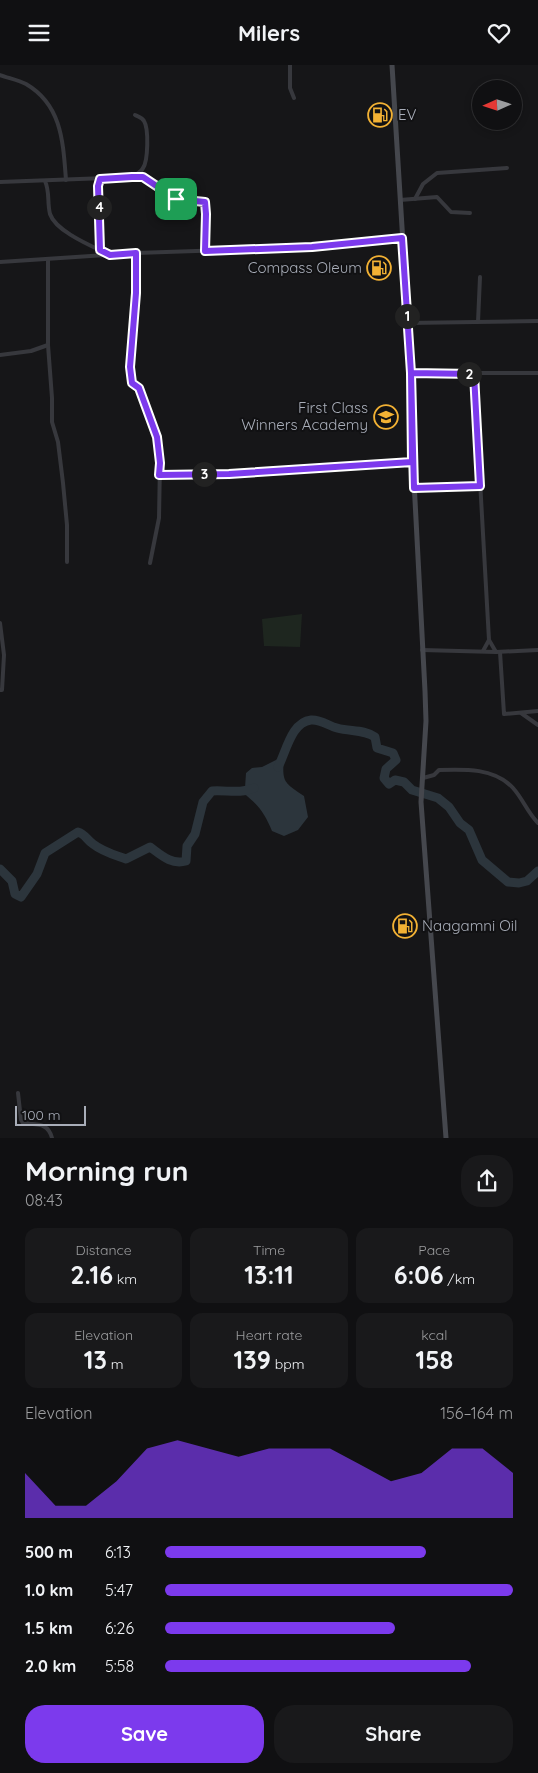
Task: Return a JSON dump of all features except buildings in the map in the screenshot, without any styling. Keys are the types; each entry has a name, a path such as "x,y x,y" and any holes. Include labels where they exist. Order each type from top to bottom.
{"main road":[{"path":"392,65 411,373 412,462 426,721 422,802 446,1138"}],"street":[{"path":"290,65 290,89 294,99"},
{"path":"0,75 24,83 35,90 46,99 53,109 63,143 66,180"},
{"path":"132,177 143,169 147,151 146,124 141,117 134,115"},
{"path":"415,199 423,184 437,173 507,168"},
{"path":"0,182 143,177 176,199 205,202 205,251"},
{"path":"100,179 98,186 100,250"},
{"path":"45,181 48,189 47,201 53,221 64,230 110,255"},
{"path":"400,200 437,197 451,212 470,213"},
{"path":"0,263 136,253 312,247 402,238"},
{"path":"136,253 136,293 130,367 132,383 139,388 157,437 160,463 159,518 150,563"},
{"path":"48,260 48,345 52,421 58,442 64,483 67,562"},
{"path":"478,322 480,277"},
{"path":"407,323 538,321"},
{"path":"0,355 31,351 48,345"},
{"path":"411,373 538,373"},
{"path":"474,374 489,640 483,651"},
{"path":"159,475 229,474 412,462"},
{"path":"414,488 480,486"},
{"path":"0,623 4,655 2,690 0,690"},
{"path":"489,640 498,652 504,713 538,711"},
{"path":"422,650 498,652 538,650"},
{"path":"521,713 538,725"},
{"path":"422,778 434,775 440,770 493,773 502,778 513,789 538,823"},
{"path":"18,1093 23,1123 44,1125 49,1130 52,1138"}],"shaded area":[{"path":"302,614 300,647 264,646 262,619"},
{"path":"284,756 283,771 285,781 304,796 308,817 298,830 284,836 272,831 261,810 243,793 246,773 252,768 262,767"}],"waterway":[{"path":"278,767 294,732 304,722 318,721 337,728 370,734 375,737 377,748 393,753 396,760 386,769 384,778 389,784 395,780 404,782 412,790 438,798 449,807 460,823 469,830 482,860 508,882 519,883 527,881 538,871"},
{"path":"0,869 12,881 15,894 21,897 37,874 45,853 78,832 101,849 126,859 150,847 162,856 176,862 186,861 187,846 195,834 203,802 212,791 238,791 254,788"}],"place":[{"name":"EV","path":"380,115"},
{"name":"Compass Oleum","path":"379,268"},
{"name":"First Class Winners Academy","path":"386,417"},
{"name":"Naagamni Oil","path":"405,926"}],"route":[{"path":"176,199 167,195 143,177 100,179 98,186 100,250 110,255 136,253 136,293 130,367 132,383 139,388 157,437 160,463 159,475 229,474 412,462 411,373 449,373 474,374 480,486 414,488 411,373 402,238 312,247 205,251 205,202 176,199"}]}
